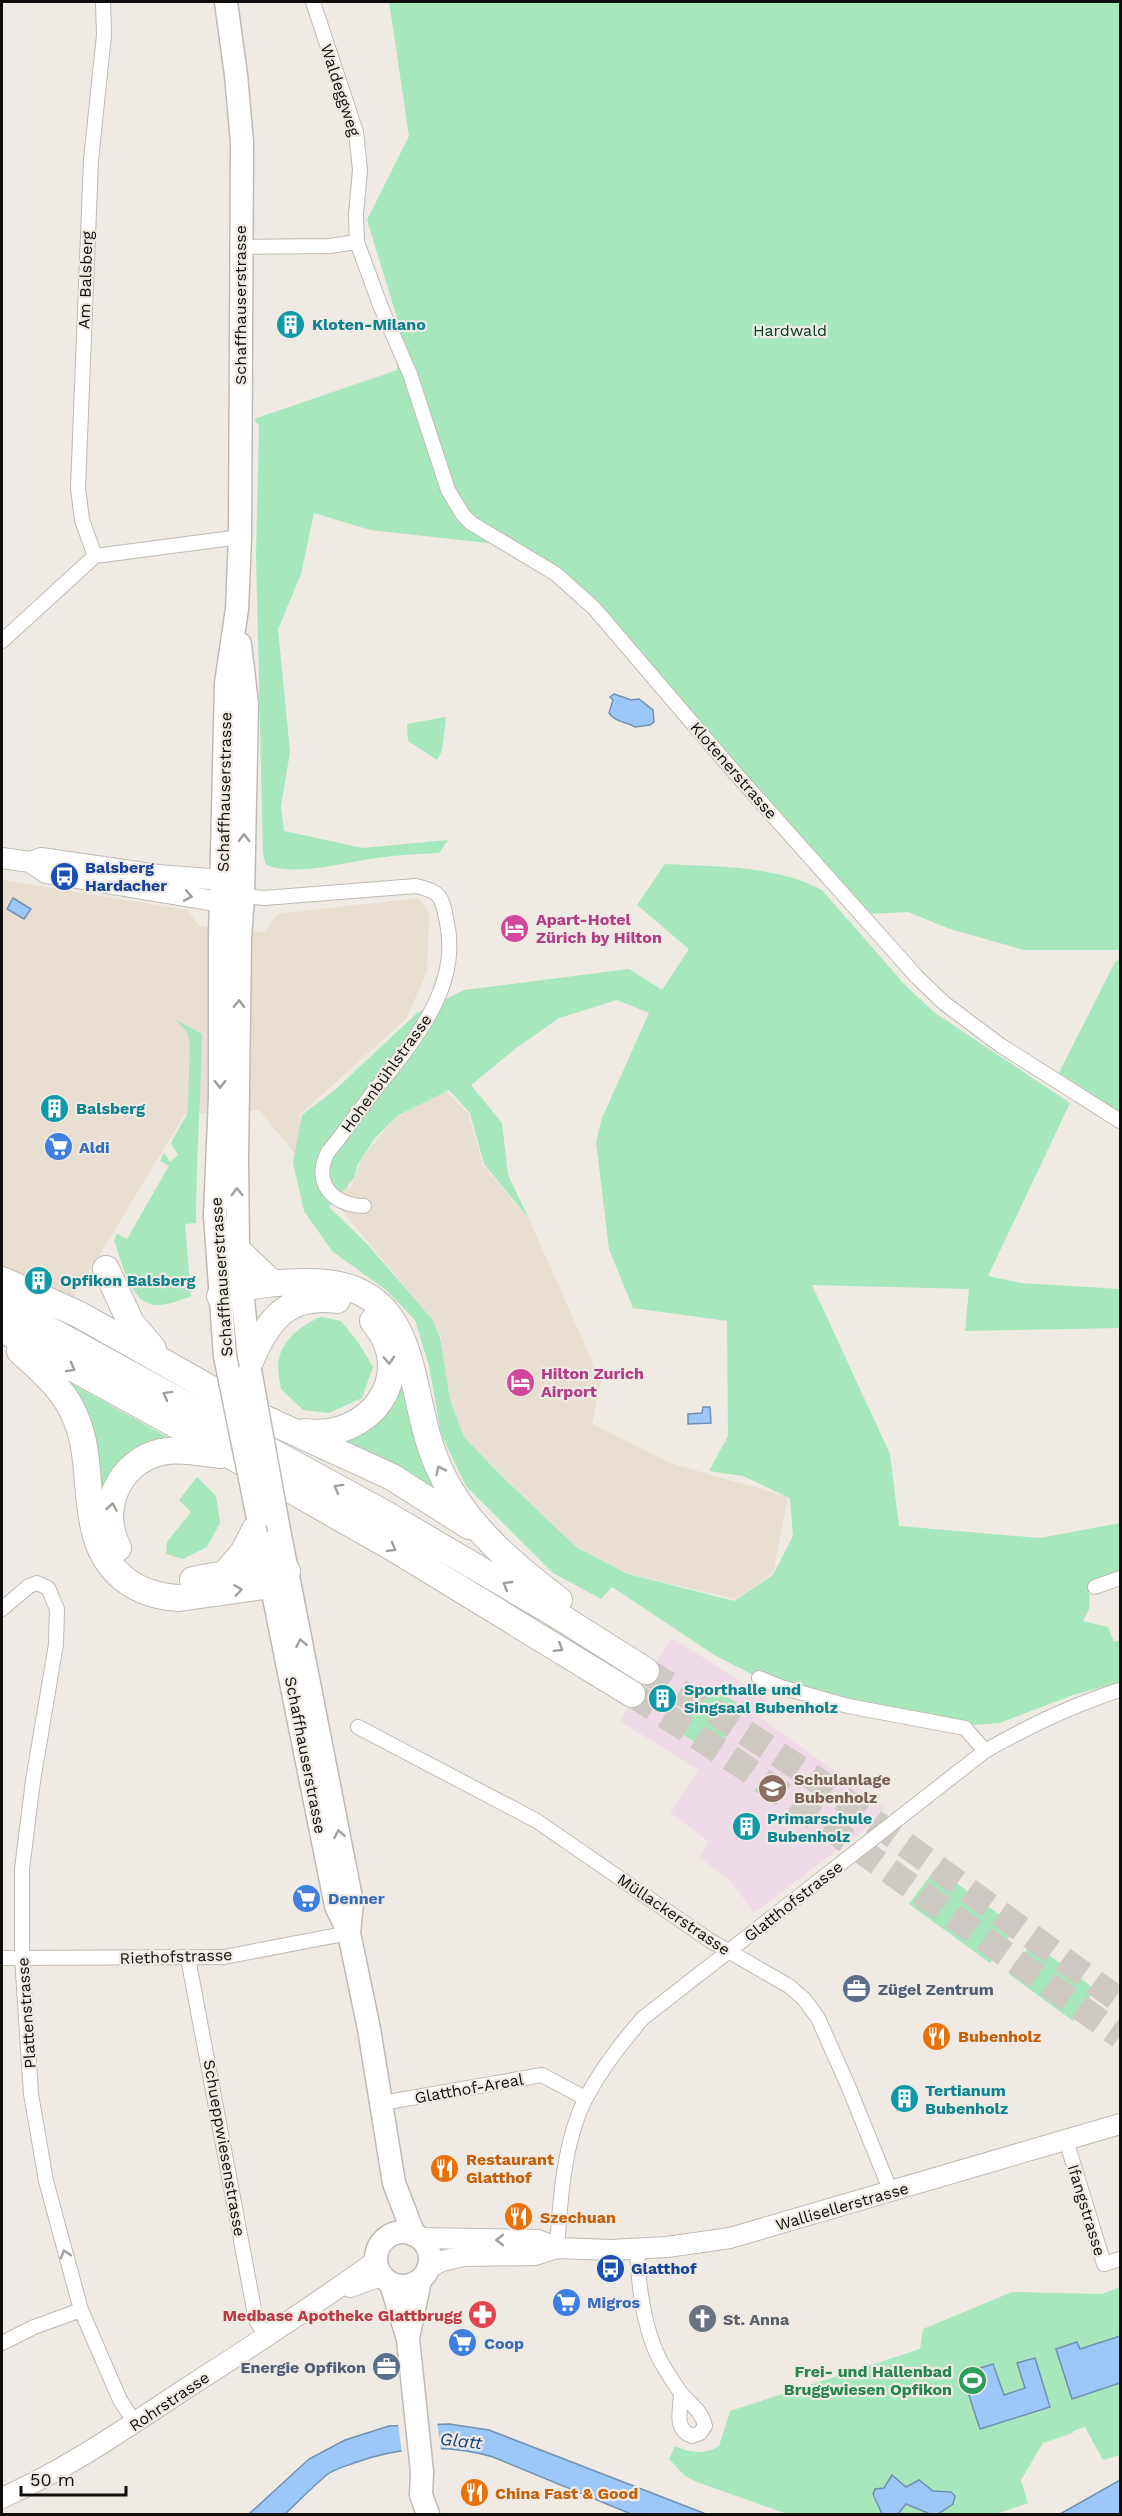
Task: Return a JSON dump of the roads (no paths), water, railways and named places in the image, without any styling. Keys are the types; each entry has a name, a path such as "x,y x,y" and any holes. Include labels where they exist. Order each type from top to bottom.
{"highway":[{"path":"238,1251 271,1282"},
{"path":"78,1314 95,1306 104,1295 108,1285 106,1269 130,1323 173,1368"},
{"path":"2,1280 78,1314 257,1415 392,1477 485,1536"},
{"path":"2,1304 387,1515 647,1670 526,1575 485,1536 461,1506 438,1467 423,1423 408,1353 398,1328 384,1310 359,1291 335,1283 271,1282 234,1295"},
{"path":"234,1295 337,1300 362,1311 376,1323 384,1336 390,1367 386,1389 380,1402 370,1414 345,1430 327,1433 293,1431"},
{"path":"242,1363 272,1320 301,1300"},
{"path":"2,1329 231,1456 433,1572 632,1694"},
{"path":"2,1334 62,1392 73,1410 85,1450 95,1533 104,1557 119,1575 141,1590 166,1597 192,1596 275,1574"},
{"path":"231,1456 176,1451 147,1457 130,1468 118,1484 112,1500 111,1531 119,1551 130,1564 158,1580 176,1582 225,1574 275,1574"},
{"path":"225,1574 265,1524"}],"main road":[{"name":"Schaffhauserstrasse","path":"226,2 237,75 242,142 240,537 237,609 226,683 221,891 220,1097 215,1215 234,1295 265,1524 352,1903 349,1933 382,2103 394,2183 416,2237 429,2255 408,2339"},
{"name":"Schaffhauserstrasse","path":"234,1295 238,1251 240,940 247,704 237,609"},
{"path":"2,858 30,862 46,873 221,891 243,896"},
{"name":"Wallisellerstrasse","path":"424,2274 452,2258 535,2255 557,2248 637,2249 730,2238 1120,2124"},
{"name":"Schaffhauserstrasse","path":"394,2183 386,2238 377,2252 408,2339 421,2469 421,2495 428,2514"},
{"path":"386,2238 399,2233 416,2237"},
{"name":"Wallisellerstrasse","path":"416,2237 538,2240 557,2248"},
{"path":"383,2274 406,2286 424,2274"},
{"name":"Rohrstrasse","path":"2,2498 86,2456 330,2294 383,2274"},
{"name":"Schaffhauserstrasse","path":"421,2469 435,2487 444,2514"}],"street":[{"name":"Am Balsberg","path":"95,556 82,520 78,488 91,160 104,35 103,2"},
{"name":"Waldeggweg","path":"313,2 356,132 360,170 357,242"},
{"path":"241,247 329,246 357,242"},
{"name":"Klotenerstrasse","path":"357,242 380,305 410,374 445,482 463,515 480,529 556,574 594,608 794,840 909,969 944,1002 1000,1044 1120,1121"},
{"path":"2,641 95,556 240,537"},
{"name":"Hohenbühlstrasse","path":"243,896 264,898 416,886 434,890 442,900 449,931 447,966 431,1012 413,1042 328,1152 322,1163 322,1178 331,1194 349,1205 364,1206"},
{"path":"1095,1587 1120,1578"},
{"name":"Plattenstrasse","path":"2,1609 37,1583 48,1588 57,1609 56,1644 33,1781 22,1869 22,1958 32,2094 46,2181 81,2310 120,2400 135,2423"},
{"path":"759,1678 781,1688 848,1706 965,1728 984,1751"},
{"name":"Glatthofstrasse","path":"557,2248 562,2180 569,2147 585,2098 604,2067 643,2018 984,1751 1072,1706 1120,1689"},
{"name":"Müllackerstrasse","path":"358,1727 537,1821 709,1940 789,1986 804,1999 818,2018 891,2192"},
{"name":"Riethofstrasse","path":"2,1958 228,1956 349,1933"},
{"name":"Schueppwiesenstrasse","path":"188,1958 256,2320 266,2336"},
{"name":"Glatthof-Areal","path":"382,2103 542,2075 585,2098"},
{"name":"Ifangstrasse","path":"1066,2140 1104,2264 1120,2259"},
{"path":"637,2249 640,2287 650,2337 660,2360 681,2393"},
{"path":"2,2343 34,2327 81,2310"}],"water":[{"path":"614,694 631,700 639,699 653,710 654,722 650,725 635,727 615,719 609,713 613,700 610,697"},
{"path":"13,898 31,909 24,919 7,909"},
{"path":"703,1407 710,1407 711,1423 688,1424 688,1414 702,1413"},
{"path":"1120,2336 1120,2383 1072,2399 1056,2349 1077,2342 1080,2349"},
{"path":"1035,2358 1050,2407 980,2429 962,2374 993,2364 1004,2395 1025,2388 1017,2363"},
{"name":"Glatt","path":"449,2424 489,2430 706,2514 631,2514 493,2457 458,2450 423,2449 388,2453 337,2469 328,2474 285,2514 249,2514 309,2459 345,2440 389,2426"},
{"path":"892,2475 906,2487 919,2480 933,2491 951,2492 955,2496 953,2504 938,2514 930,2514 906,2504 898,2514 882,2514 873,2494 875,2489 884,2488"},
{"path":"1120,2480 1120,2514 1060,2514"}],"tunnel":[{"path":"646,1671 716,1713 818,1781 1120,2001"},
{"path":"632,1694 747,1769 1120,2036"}],"place":[{"name":"Kloten-Milano","path":"291,324"},
{"name":"Balsberg Hardacher","path":"64,876"},
{"name":"Apart-Hotel Zürich by Hilton","path":"515,928"},
{"name":"Balsberg","path":"55,1108"},
{"name":"Aldi","path":"58,1147"},
{"name":"Opfikon Balsberg","path":"39,1280"},
{"name":"Hilton Zurich Airport","path":"520,1382"},
{"name":"Sporthalle und Singsaal Bubenholz","path":"663,1698"},
{"name":"Schulanlage Bubenholz","path":"773,1788"},
{"name":"Primarschule Bubenholz","path":"746,1827"},
{"name":"Denner","path":"307,1898"},
{"name":"Zügel Zentrum","path":"857,1989"},
{"name":"Bubenholz","path":"937,2036"},
{"name":"Tertianum Bubenholz","path":"904,2099"},
{"name":"Restaurant Glatthof","path":"445,2168"},
{"name":"Szechuan","path":"519,2217"},
{"name":"Glatthof","path":"610,2268"},
{"name":"Migros","path":"566,2302"},
{"name":"Medbase Apotheke Glattbrugg","path":"483,2315"},
{"name":"St. Anna","path":"702,2319"},
{"name":"Coop","path":"463,2343"},
{"name":"Energie Opfikon","path":"387,2367"},
{"name":"Frei- und Hallenbad Bruggwiesen Opfikon","path":"973,2380"},
{"name":"China Fast & Good","path":"474,2493"}],"park label":[{"name":"Hardwald","path":"790,330"}]}
